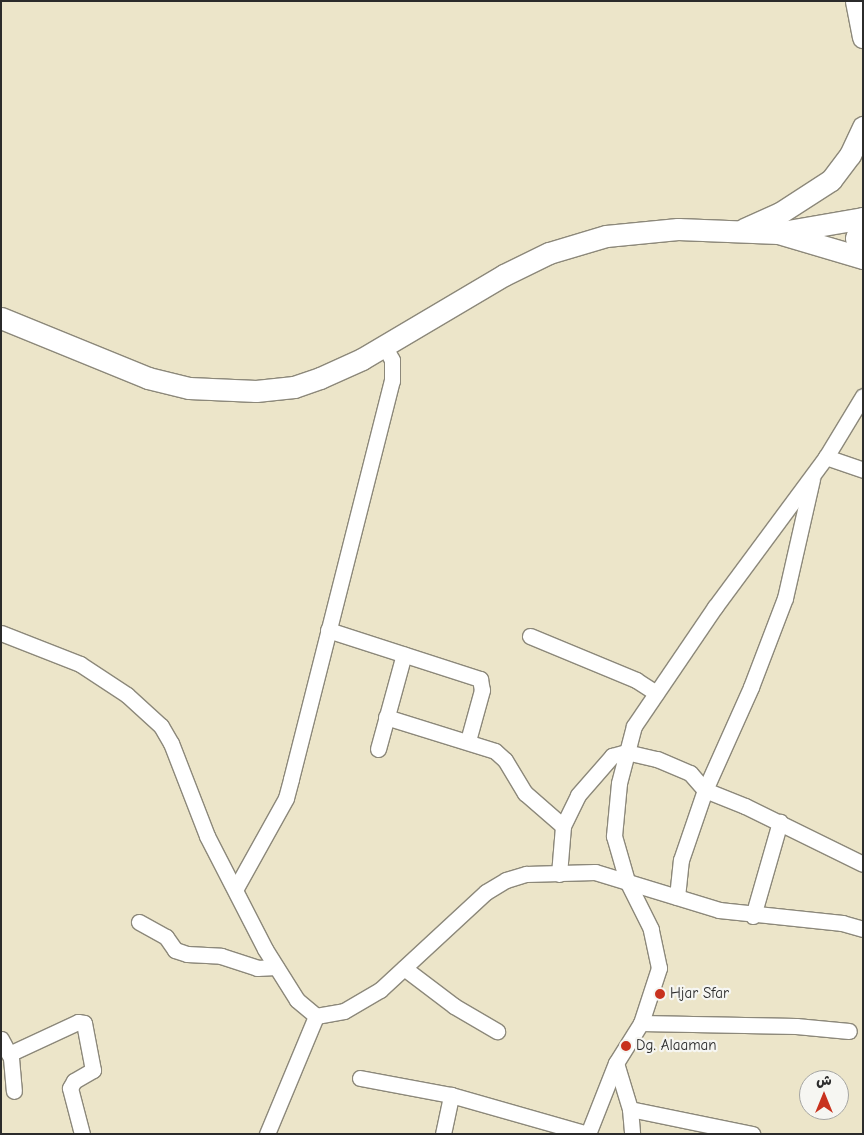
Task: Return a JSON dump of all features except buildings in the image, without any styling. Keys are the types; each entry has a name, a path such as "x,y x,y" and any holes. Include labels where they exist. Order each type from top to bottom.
{"street":[{"path":"856,1 863,37"},
{"path":"741,230 780,212 831,180 850,155 863,127"},
{"path":"778,233 863,218 856,238 863,258"},
{"path":"1,318 148,378 189,388 226,392 294,387 362,359 504,275 575,244 642,230 741,230 778,233 863,258"},
{"path":"236,888 286,798 392,381 392,360 384,345"},
{"path":"360,1078 451,1095 588,1134 616,1063 641,1023 659,968 651,929 627,881 614,836 618,784 634,726 744,566 826,457 863,396"},
{"path":"826,457 863,470"},
{"path":"677,897 681,860 705,790 751,687 785,598 814,474"},
{"path":"328,630 480,679 482,690 468,741"},
{"path":"1,633 80,664 149,712 171,743 207,836 276,967 297,1000 316,1016 329,1016 361,1002 404,968 486,892 506,880 526,874 595,872 677,897 753,916 842,923 863,929"},
{"path":"530,636 636,680 656,693"},
{"path":"378,749 404,654"},
{"path":"386,717 468,741 500,754 525,793 563,826"},
{"path":"559,874 563,826 578,795 612,756 626,752 657,759 690,773 705,790 780,822 863,864"},
{"path":"753,916 780,822"},
{"path":"139,922 166,937 175,950 187,954 221,956 257,968 276,967"},
{"path":"404,968 454,1006 497,1031"},
{"path":"267,1134 316,1016"},
{"path":"10,1054 78,1022 84,1023 93,1072 74,1081 70,1088 82,1134"},
{"path":"641,1023 796,1026 849,1031"},
{"path":"1,1039 10,1054 14,1091"},
{"path":"616,1063 630,1108 632,1134"},
{"path":"443,1134 451,1095"},
{"path":"630,1108 752,1134"}],"place":[{"name":"Hjar Sfar","path":"660,994"},
{"name":"Dg. Alaaman","path":"626,1046"}]}
